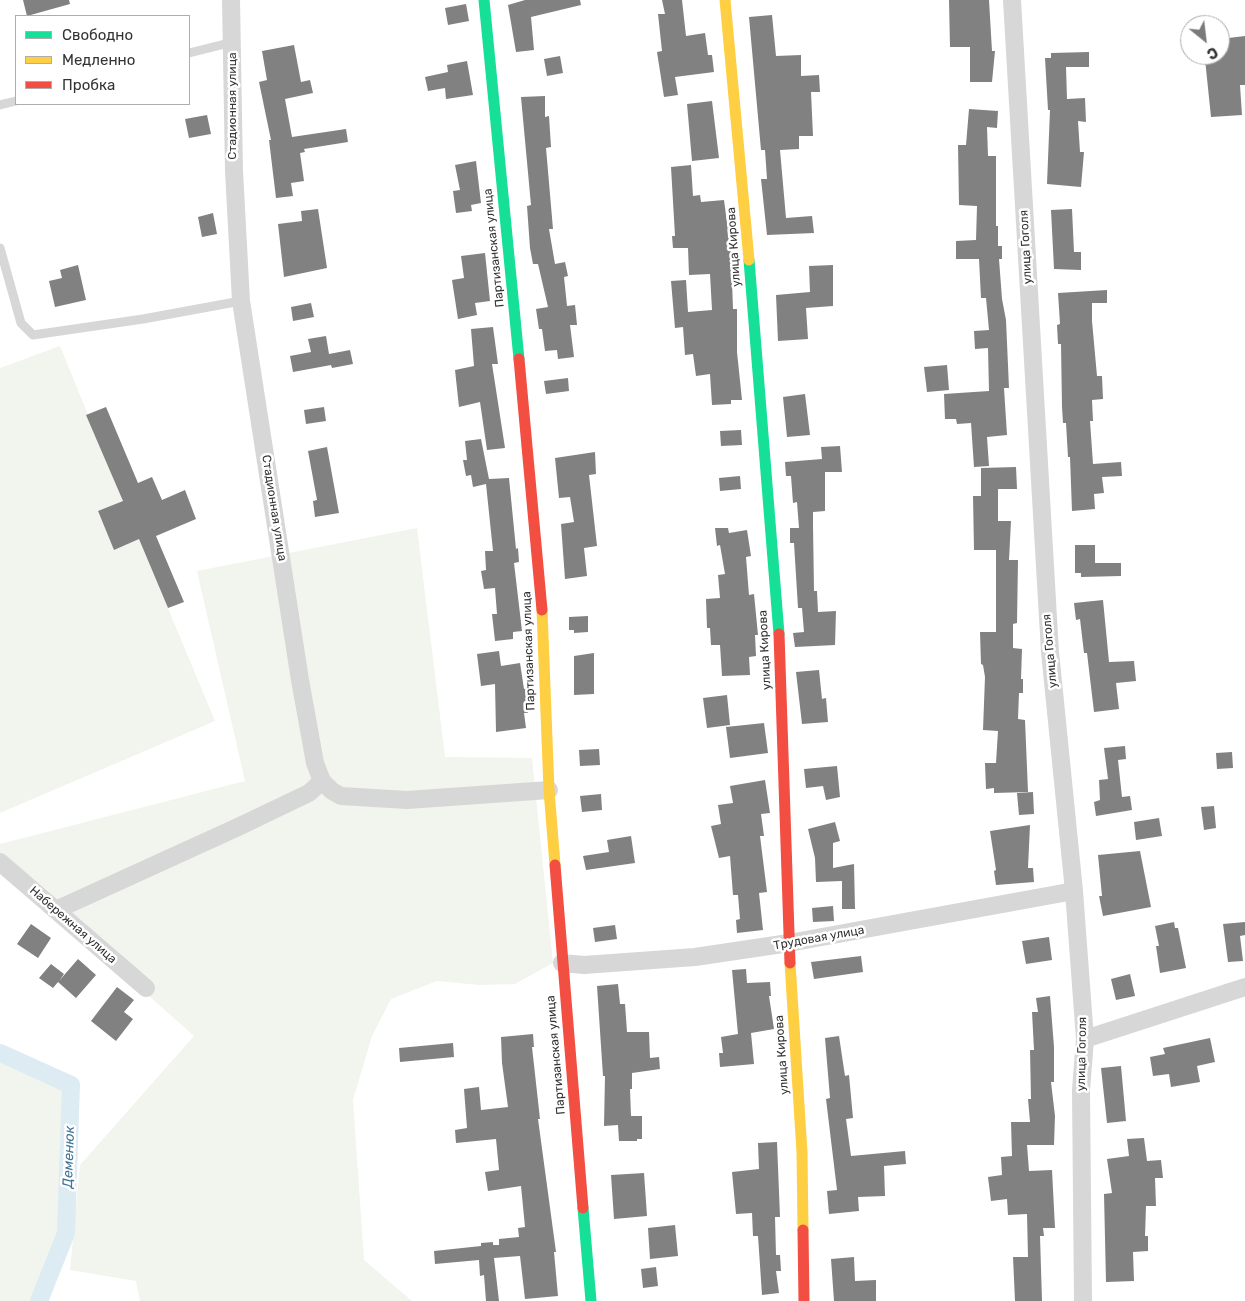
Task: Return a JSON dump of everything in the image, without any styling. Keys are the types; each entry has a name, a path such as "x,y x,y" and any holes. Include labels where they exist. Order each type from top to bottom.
{"street":[{"name":"Стадионная улица","path":"231,0 234,171 241,300 300,680 316,763 322,781"},
{"name":"Партизанская улица","path":"484,0 542,602 549,790 591,1301"},
{"name":"улица Кирова","path":"726,0 742,168 779,631 788,846 789,943 802,1152 804,1301"},
{"name":"улица Гоголя","path":"1012,0 1050,652 1074,891 1084,1039 1081,1090 1084,1301"},
{"path":"56,910 309,793 322,781 332,791 341,796 407,800 549,790"},
{"name":"Набережная улица","path":"0,862 146,988"},
{"name":"Трудовая улица","path":"562,963 584,965 695,957 789,943 1074,891"},
{"path":"1084,1039 1245,987"}],"lane":[{"path":"190,54 233,42"},
{"path":"0,105 15,101"},
{"path":"0,248 21,323 33,335 143,319 241,300"}],"shaded area":[{"path":"60,346 123,501 98,512 114,549 139,539 215,721 0,813 0,368"},
{"path":"417,528 445,757 532,758 553,963 515,984 479,985 437,981 391,999 372,1036 353,1100 364,1260 412,1301 140,1301 136,1281 70,1270 80,1165 194,1036 0,863 0,844 245,781 197,571"},
{"path":"0,1053 71,1085 66,1233 39,1301 0,1301"}],"building":[{"path":"23,0 69,0 70,4 27,15"},
{"path":"525,0 580,0 581,5 531,17 534,50 516,52 508,5"},
{"path":"662,0 682,0 686,36 705,33 708,55 712,55 714,72 675,77 678,95 664,97 657,52 662,51 658,14 665,14"},
{"path":"949,0 989,0 992,51 995,51 992,82 970,82 970,47 950,47"},
{"path":"466,4 469,21 448,25 445,8"},
{"path":"772,15 776,56 801,55 801,76 819,75 820,92 811,92 813,136 799,136 799,149 780,150 786,218 812,216 814,233 767,235 761,179 767,179 765,150 761,150 749,17"},
{"path":"1245,36 1245,85 1240,85 1242,115 1211,117 1206,65 1230,65 1230,38"},
{"path":"294,45 301,82 310,80 313,93 285,99 292,137 346,129 348,142 304,149 305,152 300,153 304,181 291,183 293,196 276,198 269,140 271,140 259,82 267,80 262,51"},
{"path":"1089,52 1089,67 1066,67 1067,99 1085,98 1086,122 1078,121 1080,152 1084,152 1081,187 1047,184 1050,110 1048,110 1045,58 1051,58 1051,53"},
{"path":"560,56 563,73 547,76 544,59"},
{"path":"467,61 473,95 446,99 445,88 428,91 425,77 448,72 447,65"},
{"path":"545,96 545,117 549,116 551,147 546,148 553,229 549,229 555,264 565,262 568,276 564,277 567,306 575,305 577,325 570,325 574,357 558,359 557,350 545,351 542,329 539,329 536,309 548,307 538,264 533,264 530,248 527,206 531,205 521,97"},
{"path":"712,101 719,158 692,161 687,104"},
{"path":"969,109 998,111 997,128 987,127 988,156 996,156 996,226 998,226 998,246 1002,246 1002,259 999,259 1002,299 1006,320 1009,388 1004,388 1007,435 987,437 989,466 974,467 971,423 957,424 956,419 945,419 944,394 989,391 988,348 975,349 974,331 989,330 986,298 981,298 979,259 956,259 956,241 976,240 977,206 959,205 958,145 966,145"},
{"path":"207,115 211,134 189,138 185,119"},
{"path":"476,161 481,203 471,205 472,211 456,213 453,191 460,190 455,165"},
{"path":"691,165 693,196 700,195 701,202 724,200 731,253 733,309 737,309 737,352 742,400 731,400 731,404 712,405 710,374 696,376 693,354 685,355 683,327 675,328 671,281 686,280 688,312 712,310 710,274 689,275 688,248 673,248 672,236 675,236 671,167"},
{"path":"318,209 327,268 284,277 278,224 302,221 301,211"},
{"path":"1072,209 1074,252 1081,252 1081,270 1054,269 1051,210"},
{"path":"213,213 217,234 202,237 198,217"},
{"path":"485,253 490,301 475,303 477,315 458,319 452,280 464,278 461,256"},
{"path":"78,265 86,300 55,307 49,281 62,278 60,270"},
{"path":"833,265 833,306 806,308 808,339 778,341 776,295 810,292 809,266"},
{"path":"1107,290 1107,303 1092,303 1097,376 1102,376 1103,399 1092,400 1093,421 1090,421 1093,464 1121,462 1122,476 1102,477 1104,493 1094,494 1095,509 1072,511 1070,457 1068,457 1066,423 1063,423 1061,344 1058,344 1057,325 1060,324 1058,293"},
{"path":"311,303 314,317 293,321 291,307"},
{"path":"493,327 498,364 492,364 505,448 487,450 480,402 459,407 455,370 474,366 471,329"},
{"path":"326,336 329,354 350,350 353,364 332,368 331,365 293,372 290,356 311,352 308,339"},
{"path":"947,365 949,390 927,392 924,367"},
{"path":"568,378 569,391 546,394 544,381"},
{"path":"805,394 810,435 787,437 783,397"},
{"path":"106,407 138,483 152,477 162,500 185,490 196,519 156,536 184,602 168,608 139,539 114,550 98,511 123,501 86,415"},
{"path":"324,407 326,421 306,424 304,410"},
{"path":"741,430 742,445 721,446 720,431"},
{"path":"481,439 489,479 509,478 516,549 518,548 519,562 514,563 522,631 513,632 513,639 495,641 492,614 497,614 495,588 484,589 481,571 486,570 485,551 493,551 486,484 473,487 471,475 466,476 463,460 467,460 465,441"},
{"path":"840,446 842,472 825,472 825,511 813,512 814,591 817,591 818,612 836,611 835,645 795,647 793,633 804,632 802,608 798,608 794,543 790,543 790,528 799,528 797,502 793,503 791,476 786,476 785,462 822,459 821,447"},
{"path":"327,447 339,513 315,517 313,501 317,500 308,451"},
{"path":"595,452 596,474 589,475 597,546 584,548 587,576 565,579 561,524 574,522 570,497 559,498 555,458"},
{"path":"1016,467 1017,489 998,489 998,521 1011,521 1009,560 1018,560 1017,623 1013,624 1013,648 1022,649 1021,679 1023,679 1023,693 1019,693 1018,719 1025,720 1028,792 994,793 994,788 986,789 985,763 996,763 998,731 983,730 985,677 983,665 981,664 980,632 996,632 996,550 974,550 973,496 981,496 981,468"},
{"path":"740,476 741,489 720,491 719,478"},
{"path":"715,528 728,528 729,533 747,530 751,556 746,557 749,595 754,594 758,635 755,635 756,656 749,657 750,675 722,676 720,645 711,645 710,628 707,628 706,599 720,598 718,575 725,574 720,545 717,546"},
{"path":"1075,545 1095,545 1095,563 1121,563 1121,576 1081,577 1081,573 1075,573"},
{"path":"1103,600 1109,662 1134,661 1136,681 1116,683 1119,709 1094,712 1087,653 1084,653 1080,619 1076,620 1074,603"},
{"path":"588,616 588,632 574,633 574,630 569,630 569,617"},
{"path":"499,651 501,666 520,663 524,689 527,688 528,713 524,713 526,728 496,732 495,684 481,686 477,654"},
{"path":"594,653 594,694 574,695 574,656"},
{"path":"819,670 822,699 826,698 828,722 802,724 796,672"},
{"path":"727,695 730,725 707,728 703,698"},
{"path":"764,723 768,753 730,758 726,727"},
{"path":"1125,746 1126,759 1118,760 1122,797 1130,796 1132,810 1096,816 1094,802 1100,800 1099,780 1108,779 1104,748"},
{"path":"599,749 600,765 580,766 579,750"},
{"path":"1232,752 1233,768 1217,769 1216,753"},
{"path":"837,766 840,797 826,800 823,786 806,788 804,769"},
{"path":"765,780 770,813 761,814 764,836 760,836 767,892 759,893 763,930 737,933 736,920 740,919 738,895 733,895 730,856 719,858 711,826 721,824 718,805 733,803 730,786"},
{"path":"1033,792 1034,814 1019,815 1017,793"},
{"path":"601,794 602,810 582,812 580,796"},
{"path":"1214,806 1216,828 1204,830 1201,807"},
{"path":"1159,818 1162,836 1136,840 1134,822"},
{"path":"835,822 840,841 833,843 833,868 854,864 855,909 842,909 842,881 816,882 815,858 808,829"},
{"path":"1030,825 1028,868 1033,868 1034,882 996,885 994,871 996,870 990,831"},
{"path":"631,836 635,863 586,870 583,856 609,852 607,840"},
{"path":"1140,851 1151,907 1103,916 1099,896 1102,896 1098,855"},
{"path":"833,906 834,921 813,922 812,908"},
{"path":"1174,922 1175,928 1178,928 1186,968 1160,973 1156,946 1159,946 1155,926"},
{"path":"1245,922 1245,935 1240,936 1243,961 1228,962 1223,924"},
{"path":"31,924 51,938 38,958 17,944"},
{"path":"615,925 617,939 595,942 593,928"},
{"path":"1049,937 1052,960 1026,964 1022,941"},
{"path":"861,956 863,972 814,979 811,962"},
{"path":"78,959 96,975 76,998 58,982 53,988 39,978 51,964 64,974 59,981"},
{"path":"746,969 747,983 770,982 771,996 769,996 774,1029 751,1033 754,1064 720,1067 719,1053 723,1053 721,1037 738,1034 732,970"},
{"path":"1130,974 1135,996 1116,1000 1111,979"},
{"path":"618,984 620,1004 625,1004 627,1032 649,1032 650,1058 659,1057 660,1069 632,1073 632,1089 630,1089 631,1116 642,1116 642,1139 637,1139 637,1141 619,1141 618,1125 604,1126 605,1076 603,1076 597,986"},
{"path":"117,987 134,1000 124,1012 133,1019 116,1041 91,1021"},
{"path":"1050,996 1054,1047 1054,1082 1051,1082 1055,1116 1054,1145 1027,1145 1029,1171 1052,1170 1055,1228 1043,1228 1044,1236 1040,1236 1042,1301 1015,1301 1013,1257 1028,1257 1027,1214 1008,1215 1007,1199 991,1201 988,1177 1002,1175 1001,1157 1012,1156 1011,1122 1030,1122 1028,1099 1031,1099 1030,1050 1034,1050 1032,1012 1038,1012 1036,998"},
{"path":"533,1034 534,1047 532,1047 540,1119 538,1119 556,1252 554,1252 558,1296 525,1299 520,1256 494,1258 499,1301 486,1301 484,1275 480,1276 479,1260 435,1264 434,1251 481,1246 481,1243 493,1242 493,1245 499,1245 499,1239 519,1237 518,1228 525,1227 521,1186 488,1191 485,1172 499,1170 496,1139 456,1143 455,1130 467,1128 464,1089 479,1087 481,1110 508,1107 502,1063 501,1037"},
{"path":"839,1036 845,1076 849,1075 853,1118 846,1119 851,1156 905,1151 906,1164 884,1166 885,1196 858,1197 859,1211 829,1214 827,1191 837,1190 826,1099 830,1098 825,1038"},
{"path":"1210,1038 1215,1062 1197,1066 1200,1082 1171,1087 1169,1074 1153,1076 1150,1057 1165,1054 1163,1048"},
{"path":"453,1043 454,1057 400,1062 399,1048"},
{"path":"1121,1066 1126,1121 1107,1123 1101,1068"},
{"path":"1144,1138 1147,1161 1161,1160 1163,1178 1155,1178 1156,1206 1146,1206 1145,1236 1148,1236 1148,1251 1133,1252 1134,1281 1106,1282 1104,1194 1112,1193 1107,1159 1129,1156 1127,1139"},
{"path":"777,1142 780,1217 775,1217 776,1255 780,1255 781,1271 776,1271 779,1293 762,1295 758,1236 753,1236 752,1213 736,1214 732,1172 759,1169 758,1143"},
{"path":"644,1173 647,1216 614,1219 611,1175"},
{"path":"675,1225 678,1256 650,1259 648,1228"},
{"path":"854,1257 855,1281 876,1280 876,1301 834,1301 831,1259"},
{"path":"656,1267 658,1286 643,1288 641,1269"}],"waterway":[{"name":"Деменюк","path":"0,1053 71,1085 66,1233 39,1301"}],"traffic: fast":[{"path":"484,0 519,359"},
{"path":"749,260 779,634"},
{"path":"583,1208 591,1301"}],"traffic: slow":[{"path":"725,0 749,260"},
{"path":"542,610 549,790 555,865"},
{"path":"790,963 802,1152 803,1230"}],"traffic: jam":[{"path":"519,359 542,610"},
{"path":"779,634 790,963"},
{"path":"555,865 583,1208"},
{"path":"803,1230 804,1301"}]}
